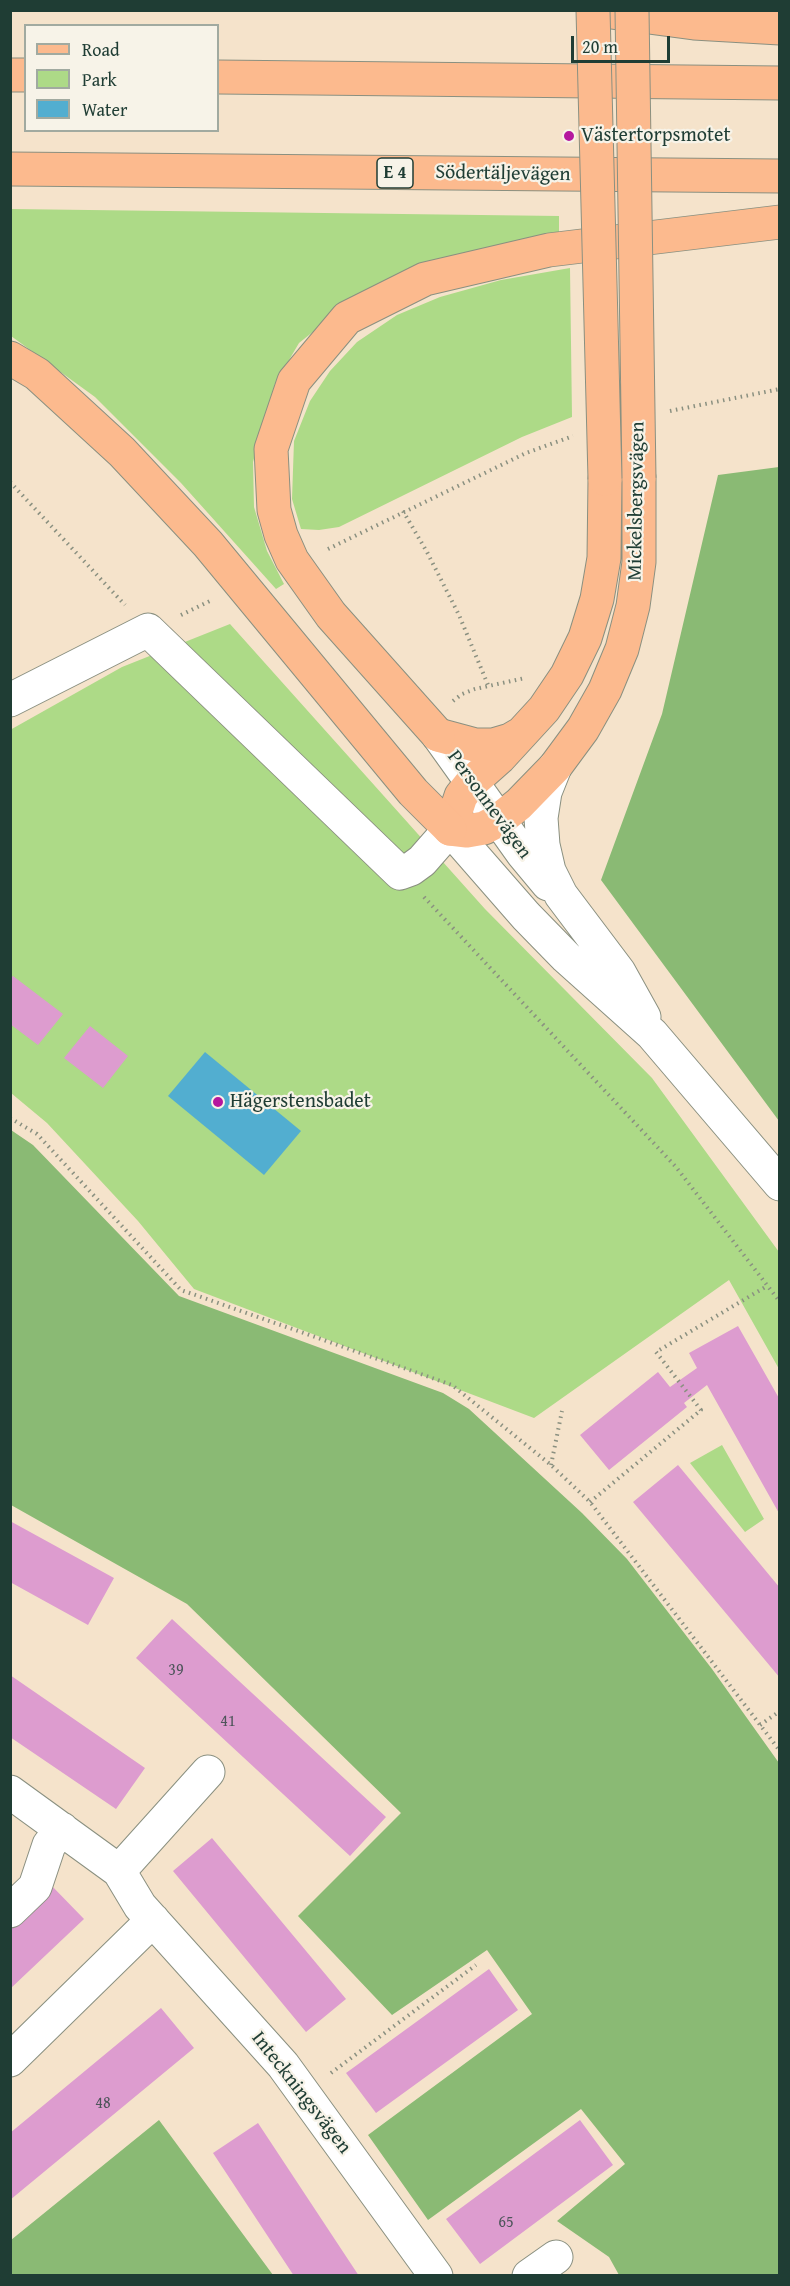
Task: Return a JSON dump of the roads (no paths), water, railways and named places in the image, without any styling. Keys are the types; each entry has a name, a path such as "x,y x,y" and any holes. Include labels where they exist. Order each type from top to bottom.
{"main road":[{"path":"595,10 694,23 780,28"},
{"name":"Mickelsbergsvägen","path":"595,10 605,479 604,558 597,599 588,628 567,675 544,709 524,732 472,782 455,810 450,829 467,831 484,828 499,820 519,804 555,767 583,729 605,690 622,649 633,606 639,562 639,477 632,10"},
{"path":"219,77 780,83"},
{"name":"Södertäljevägen","path":"10,169 780,176"},
{"path":"438,735 331,615 292,560 281,536 274,510 271,449 294,381 346,318 425,279 549,250 780,222"},
{"path":"10,358 37,374 122,452 200,536 413,792 450,829"},
{"name":"Personnevägen","path":"438,735 475,745 493,745 510,740 524,732"}],"street":[{"path":"10,700 148,630 400,873 422,861 450,829"},
{"name":"Personnevägen","path":"438,735 523,854 578,916"},
{"name":"Personnevägen","path":"555,767 545,792 541,818 543,845 549,871 561,895 619,972 652,1034"},
{"name":"Personnevägen","path":"450,829 525,916 566,957 652,1034 780,1184"},
{"path":"119,1871 208,1773"},
{"name":"Inteckningsvägen","path":"10,1792 119,1871 140,1906 283,2065 436,2276"},
{"path":"10,1911 35,1887 49,1845 62,1829"},
{"path":"10,2060 153,1920"},
{"path":"529,2276 556,2257"}],"water":[{"path":"205,1052 301,1131 264,1175 168,1096"}],"place":[{"name":"Västertorpsmotet","path":"569,136"},
{"name":"Hägerstensbadet","path":"218,1102"}]}
